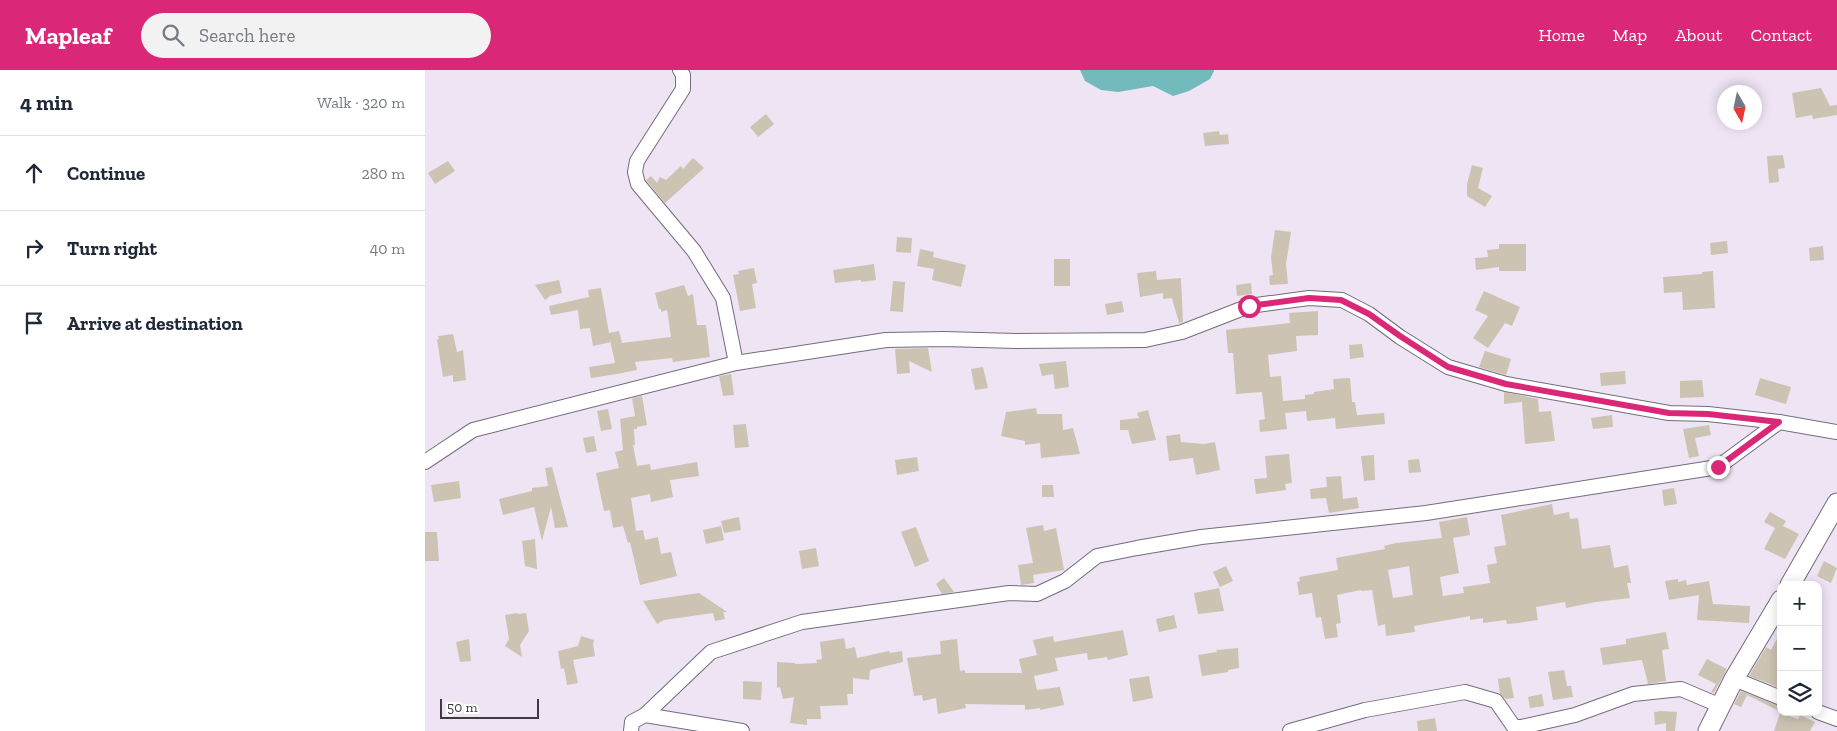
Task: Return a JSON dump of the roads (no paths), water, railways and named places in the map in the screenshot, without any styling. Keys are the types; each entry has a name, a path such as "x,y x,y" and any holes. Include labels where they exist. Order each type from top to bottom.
{"main road":[{"path":"1792,581 1837,503"},
{"path":"1708,731 1734,679 1777,607"}],"street":[{"path":"681,70 683,90 637,161 635,172 638,184 694,251 723,298 736,364"},
{"path":"425,462 473,430 736,364 886,340 944,338 1015,341 1145,340 1182,332 1249,306 1309,298 1341,300 1369,314 1448,367 1506,384 1669,413 1708,414 1779,422 1837,432"},
{"path":"631,731 632,722 645,715 711,652 802,622 1009,593 1037,594 1065,581 1097,556 1201,537 1426,513 1718,467 1779,422"},
{"path":"1734,679 1777,696"},
{"path":"1290,731 1365,710 1465,692 1496,701 1514,727 1575,715 1633,694 1681,689 1721,706"},
{"path":"1822,713 1837,719"},
{"path":"645,715 742,731"}]}
